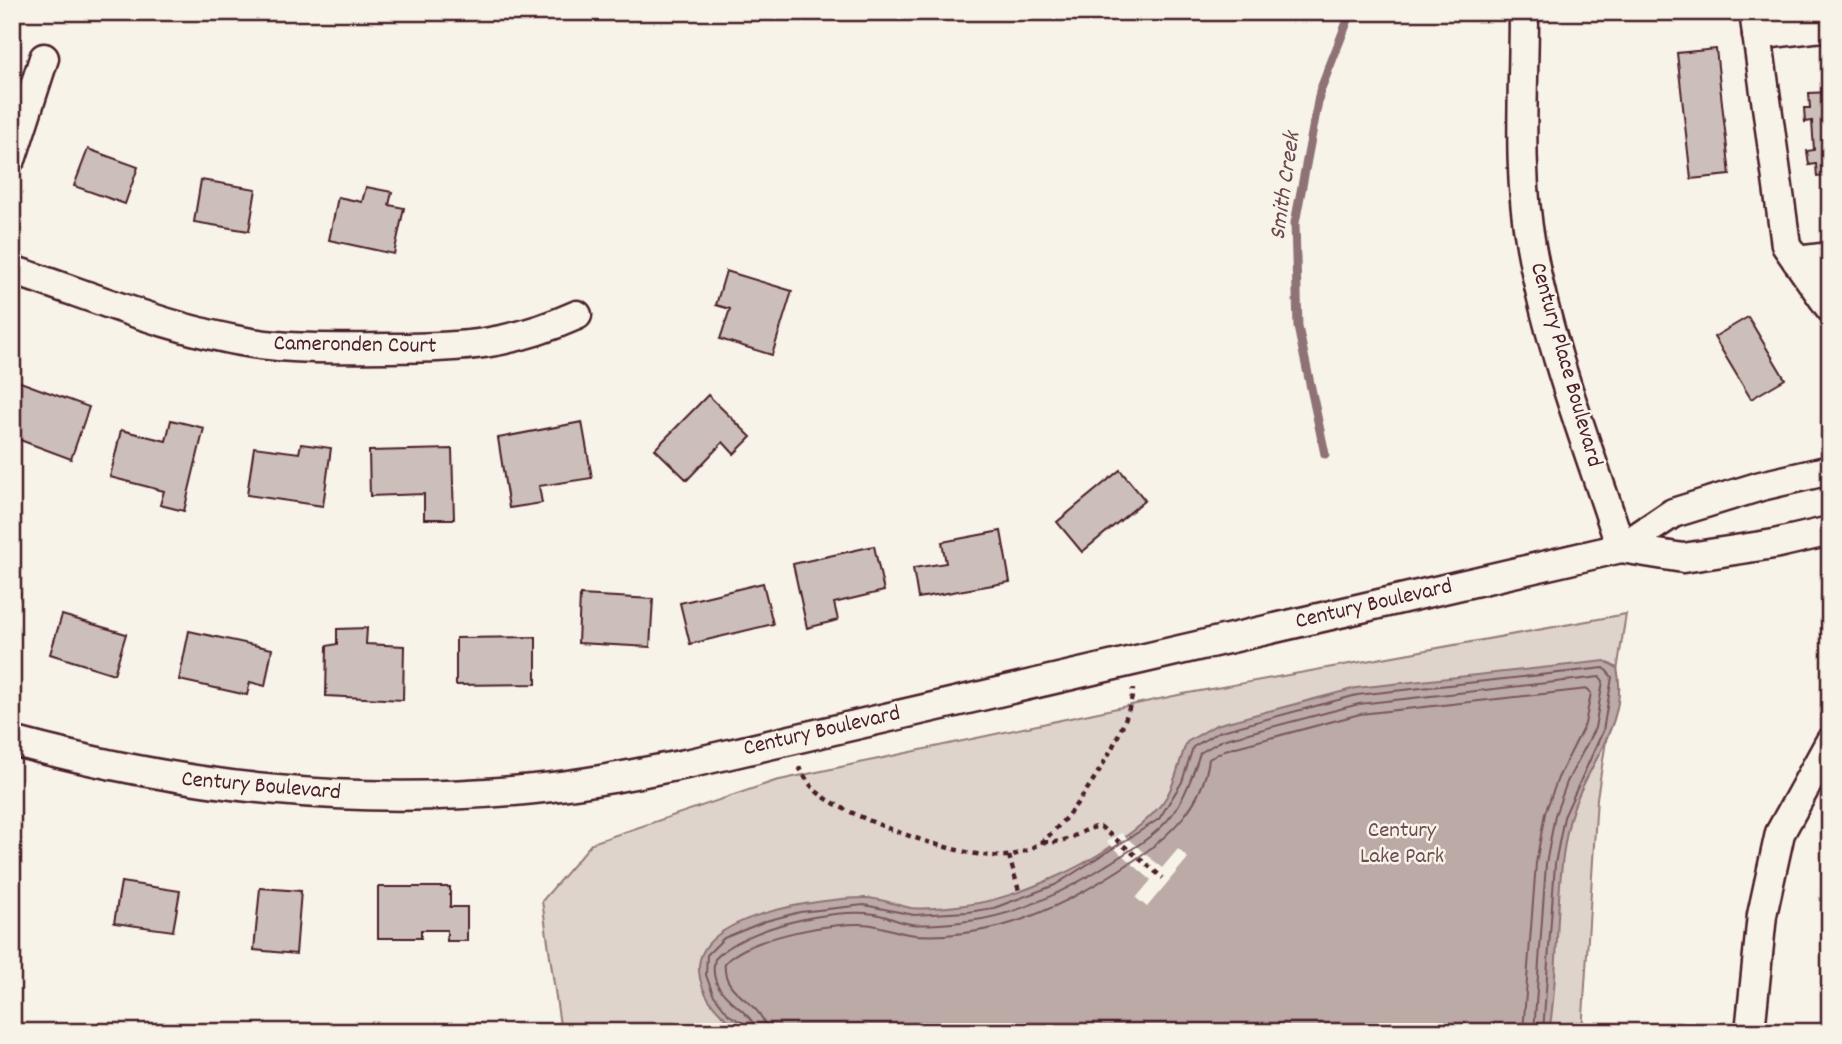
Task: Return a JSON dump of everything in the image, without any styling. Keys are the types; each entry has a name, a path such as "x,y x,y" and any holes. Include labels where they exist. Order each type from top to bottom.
{"street":[{"name":"Century Place Boulevard","path":"1524,12 1523,164 1530,244 1550,329 1621,548"},
{"path":"1830,26 1756,24 1786,245 1830,307"},
{"path":"12,157 44,58"},
{"path":"1797,261 1830,257"},
{"name":"Cameronden Court","path":"12,270 173,323 250,343 303,348 449,348 502,342 540,331 577,315"},
{"name":"Century Boulevard","path":"12,741 158,776 272,791 382,796 457,795 549,788 665,768 1621,548 1673,513 1761,486 1830,470"},
{"name":"Century Boulevard","path":"1621,548 1683,558 1830,531"},
{"path":"1750,1032 1762,915 1780,833 1830,742"}],"path":[{"path":"1042,842 1079,798 1128,715 1135,660"},
{"path":"781,742 814,790 841,807 935,845 986,858 1009,856 1042,842 1064,841 1090,828 1101,827 1163,878"},
{"path":"1009,856 1019,891"}],"green space":[{"name":"Century Lake Park","path":"1626,614 1597,798 1582,1032 561,1032 542,901 592,843 775,781 1183,694"}],"water":[{"name":"Century Lake Park","path":"1605,661 1617,668 1617,708 1570,819 1561,871 1549,1032 745,1032 714,1007 704,990 699,971 703,951 717,936 739,923 765,913 821,901 846,899 871,898 918,909 976,904 1020,892 1081,865 1131,833 1158,808 1170,790 1187,742 1216,725 1356,688"}],"pier":[{"path":"1121,833 1162,868 1178,849 1188,858 1147,907 1136,898 1151,880 1107,842"}],"building":[{"path":"1716,49 1730,175 1691,179 1677,53"},
{"path":"1830,92 1828,199 1826,176 1817,177 1816,164 1809,165 1807,151 1814,150 1812,121 1805,122 1804,108 1810,108 1809,93"},
{"path":"88,149 138,167 125,204 74,186"},
{"path":"201,180 256,189 249,231 194,222"},
{"path":"366,187 392,192 389,205 404,208 394,254 329,240 338,197 362,202"},
{"path":"726,271 792,291 772,355 720,339 730,309 716,305"},
{"path":"1748,317 1785,379 1751,399 1714,337"},
{"path":"12,379 89,407 71,459 12,437"},
{"path":"708,395 751,437 734,454 723,442 687,480 655,449"},
{"path":"171,420 204,428 184,511 160,505 164,491 110,477 121,430 166,441"},
{"path":"582,422 592,478 539,486 542,503 509,508 498,438"},
{"path":"301,444 331,448 323,506 247,495 254,447 299,453"},
{"path":"452,449 454,519 424,519 424,494 370,496 369,451"},
{"path":"1120,470 1145,500 1082,552 1057,522"},
{"path":"1001,531 1010,582 918,598 913,568 946,563 942,542"},
{"path":"874,546 884,591 834,603 838,620 807,628 793,564"},
{"path":"763,583 773,624 690,644 680,603"},
{"path":"12,591 20,593 12,618"},
{"path":"580,595 653,599 650,647 578,643"},
{"path":"62,615 126,634 114,674 50,654"},
{"path":"367,628 366,644 404,646 403,700 326,696 327,646 337,644 337,629"},
{"path":"189,631 272,649 265,686 250,682 247,695 179,680"},
{"path":"536,637 536,684 456,685 456,638"},
{"path":"121,882 180,891 173,931 114,923"},
{"path":"378,887 450,887 450,907 467,907 467,941 447,941 447,930 421,930 421,938 378,938"},
{"path":"260,888 301,891 296,954 254,950"}],"waterway":[{"name":"Smith Creek","path":"1325,454 1298,327 1295,223 1320,91 1351,12"}]}
